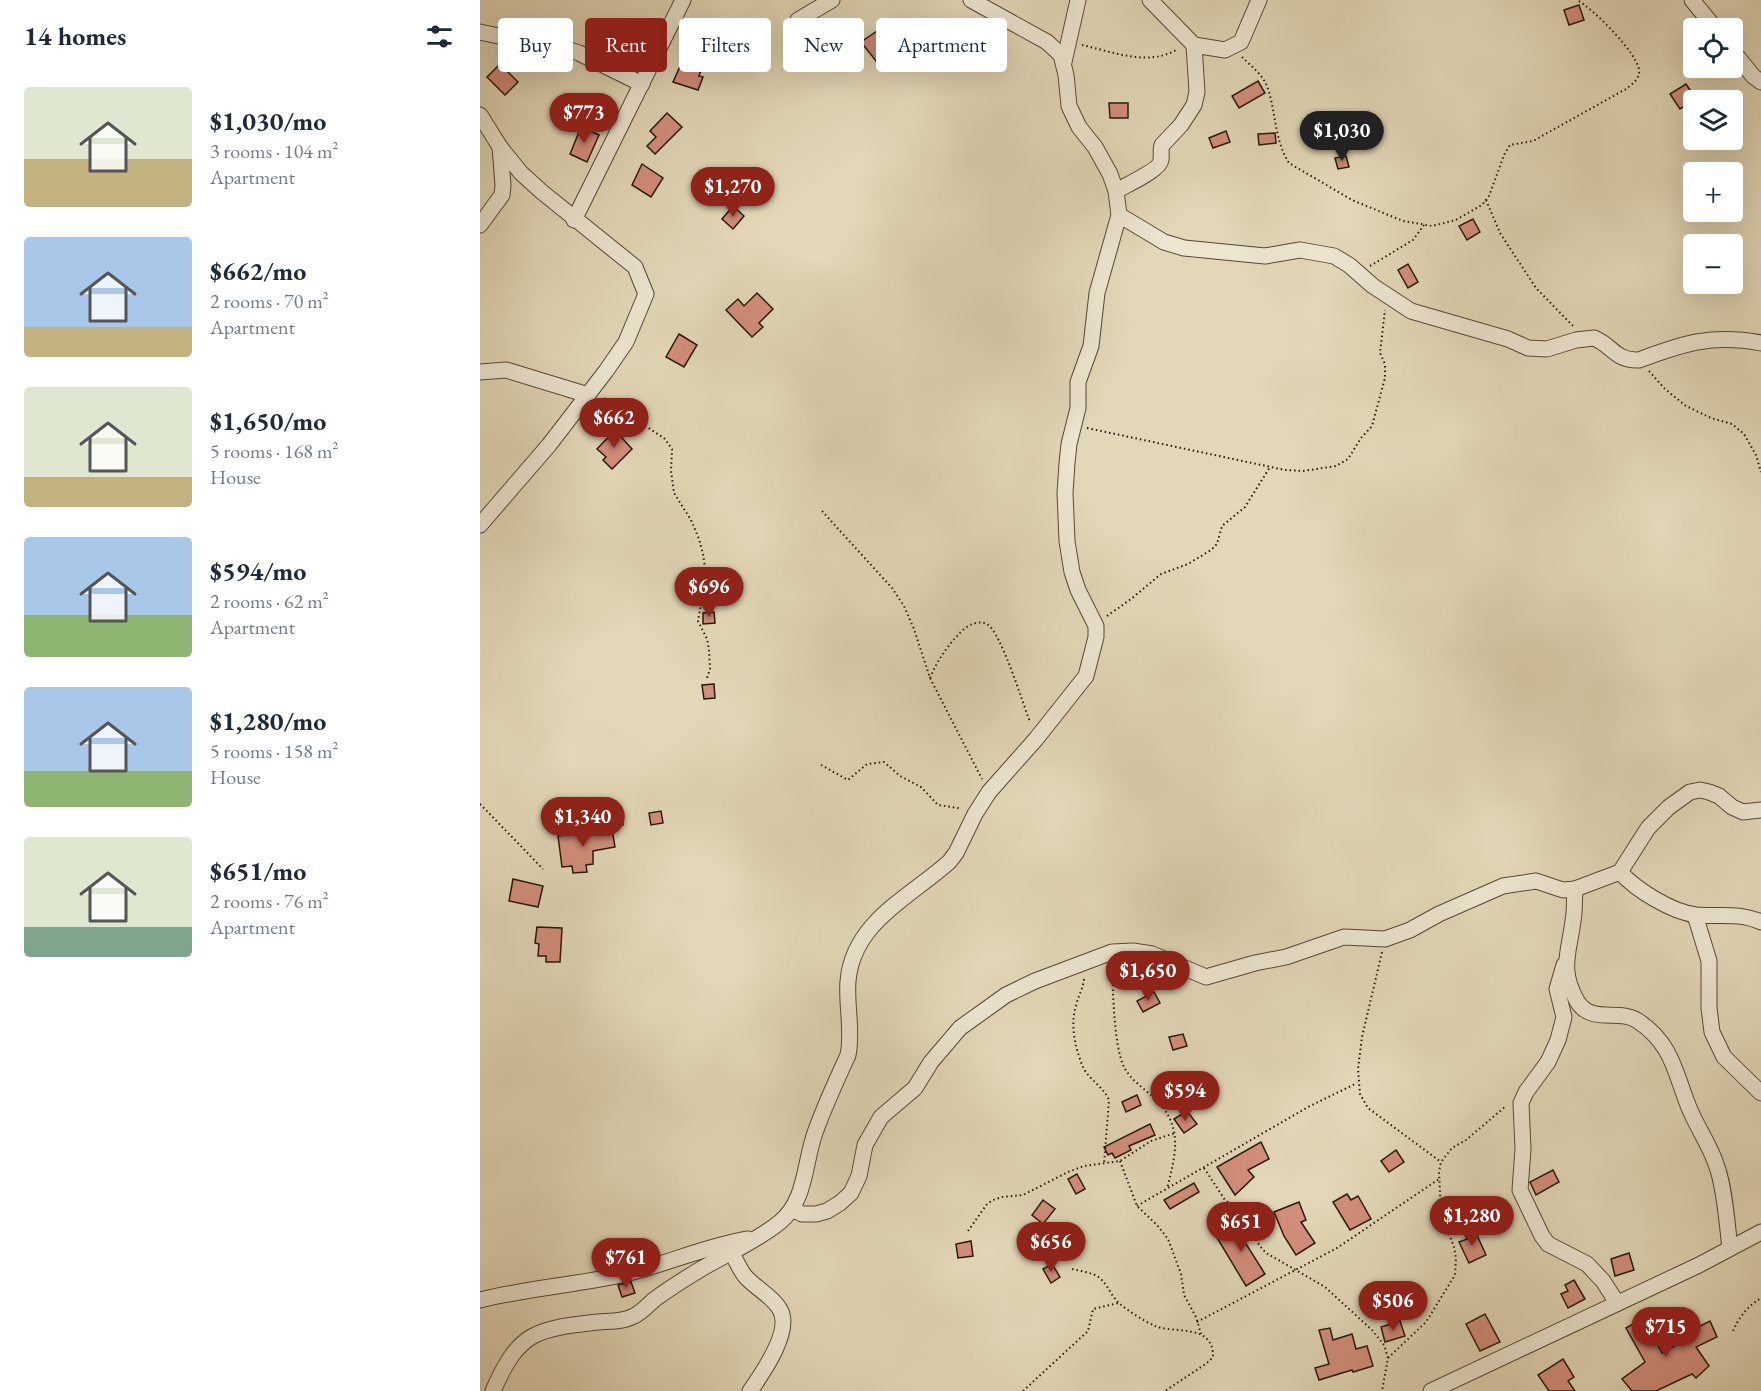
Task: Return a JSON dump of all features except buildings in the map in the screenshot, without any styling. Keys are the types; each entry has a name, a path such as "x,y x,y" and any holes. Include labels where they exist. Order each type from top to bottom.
{"street":[{"path":"574,220 683,0"},
{"path":"801,18 832,0"},
{"path":"493,1391 503,1367 526,1339 542,1330 623,1320 635,1316 692,1275 780,1222 792,1209 801,1189 815,1131 848,1055 850,1044 848,981 855,952 878,918 949,862 989,792 1036,739 1086,676 1096,637 1096,626 1078,590 1072,572 1067,541 1065,493 1069,444 1078,408 1078,382 1091,346 1097,293 1119,215 1116,191 1110,174 1069,106 1064,62 1061,55 1047,42 971,0"},
{"path":"1064,62 1078,0"},
{"path":"1150,0 1192,43 1213,50 1232,48 1240,42 1259,0"},
{"path":"1692,0 1707,18"},
{"path":"480,32 550,44 579,54 642,84"},
{"path":"1116,191 1161,163 1162,145 1189,114 1197,92 1192,43"},
{"path":"1743,64 1761,82"},
{"path":"480,115 500,147 521,173 574,220 635,267 646,294 626,342 590,393 480,525"},
{"path":"480,225 501,195 503,184 500,147"},
{"path":"1119,215 1164,242 1184,248 1264,256 1300,250 1334,256 1411,311 1508,339 1528,348 1547,350 1584,338 1599,340 1614,353 1625,358 1639,360 1702,340 1736,339 1761,343"},
{"path":"480,372 506,370 590,393"},
{"path":"792,1209 802,1214 816,1214 840,1203 851,1193 859,1176 866,1145 874,1126 881,1117 915,1088 931,1062 960,1028 979,1013 1026,986 1112,952 1133,951 1152,954 1198,976 1212,977 1255,963 1287,957 1344,937 1385,939 1410,930 1439,914 1503,886 1536,881 1563,890 1575,890 1620,872 1648,828 1669,807 1690,792 1700,790 1709,792 1743,812 1761,810"},
{"path":"1620,872 1630,883 1652,897 1695,915 1739,915 1761,922"},
{"path":"1575,890 1574,920 1557,989 1564,1017 1562,1027 1548,1062 1526,1092 1521,1103 1523,1156 1520,1190 1548,1244 1587,1264 1617,1303"},
{"path":"1695,915 1709,961 1709,1008 1712,1032 1724,1057 1761,1093"},
{"path":"1565,961 1570,983 1583,1010 1602,1016 1631,1017 1649,1029 1673,1062 1688,1106 1718,1169 1730,1248"},
{"path":"1431,1391 1761,1232"},
{"path":"480,1300 613,1276 648,1268 722,1243 754,1238"},
{"path":"731,1252 744,1275 778,1306 782,1313 781,1331 768,1365 750,1391"}],"path":[{"path":"1232,48 1261,75 1267,86 1277,131 1289,163 1352,200 1403,220 1424,225 1441,225 1477,209 1486,200 1510,145 1533,141 1626,89 1636,81 1640,74 1638,66 1618,37 1588,6 1577,0"},
{"path":"1068,42 1154,59 1192,43"},
{"path":"1486,200 1500,233 1536,288 1584,338"},
{"path":"1358,273 1413,240 1424,225"},
{"path":"1075,425 1270,467 1303,471 1323,470 1336,466 1348,459 1361,438 1372,426 1385,378 1385,364 1380,353 1387,295"},
{"path":"1639,360 1665,389 1686,406 1711,418 1732,424 1744,434 1756,455 1761,472"},
{"path":"590,393 664,440 672,449 671,471 674,493 691,520 699,539 706,574 698,621 707,639 709,650 710,669 707,678"},
{"path":"1096,626 1161,574 1188,564 1211,550 1217,544 1222,526 1245,507 1270,467"},
{"path":"822,511 892,588 904,606 914,628 930,678 989,792"},
{"path":"930,678 946,648 962,630 974,623 986,624 993,630 1008,661 1036,739"},
{"path":"821,765 848,780 867,764 884,762 900,776 921,788 938,805 958,808 969,827"},
{"path":"480,804 543,869"},
{"path":"1385,939 1367,1009 1357,1083 1368,1108 1441,1162"},
{"path":"1112,952 1114,1008 1124,1066 1136,1082 1163,1106 1175,1132 1175,1160 1167,1190"},
{"path":"1084,964 1084,984 1075,1008 1074,1037 1083,1068 1106,1093 1109,1100 1104,1164"},
{"path":"1137,1206 1308,1107 1357,1083"},
{"path":"1388,1358 1426,1322 1455,1275 1454,1247 1441,1213 1439,1179 1441,1162 1452,1148 1466,1140 1526,1092"},
{"path":"968,1231 987,1204 993,1200 1023,1195 1084,1166 1120,1161 1151,1141 1175,1132"},
{"path":"1120,1161 1137,1206 1168,1239 1181,1274 1185,1295 1201,1334 1213,1349 1213,1357 1207,1363 1165,1391"},
{"path":"1204,1168 1225,1200 1245,1215 1259,1245 1266,1253 1325,1287 1372,1329 1384,1345 1388,1358 1382,1391"},
{"path":"1197,1322 1336,1248 1439,1179"},
{"path":"1072,1269 1094,1275 1102,1280 1118,1303 1154,1325 1201,1334"},
{"path":"1733,1331 1745,1311 1761,1298"},
{"path":"1023,1391 1088,1330 1094,1309 1118,1303"}]}
